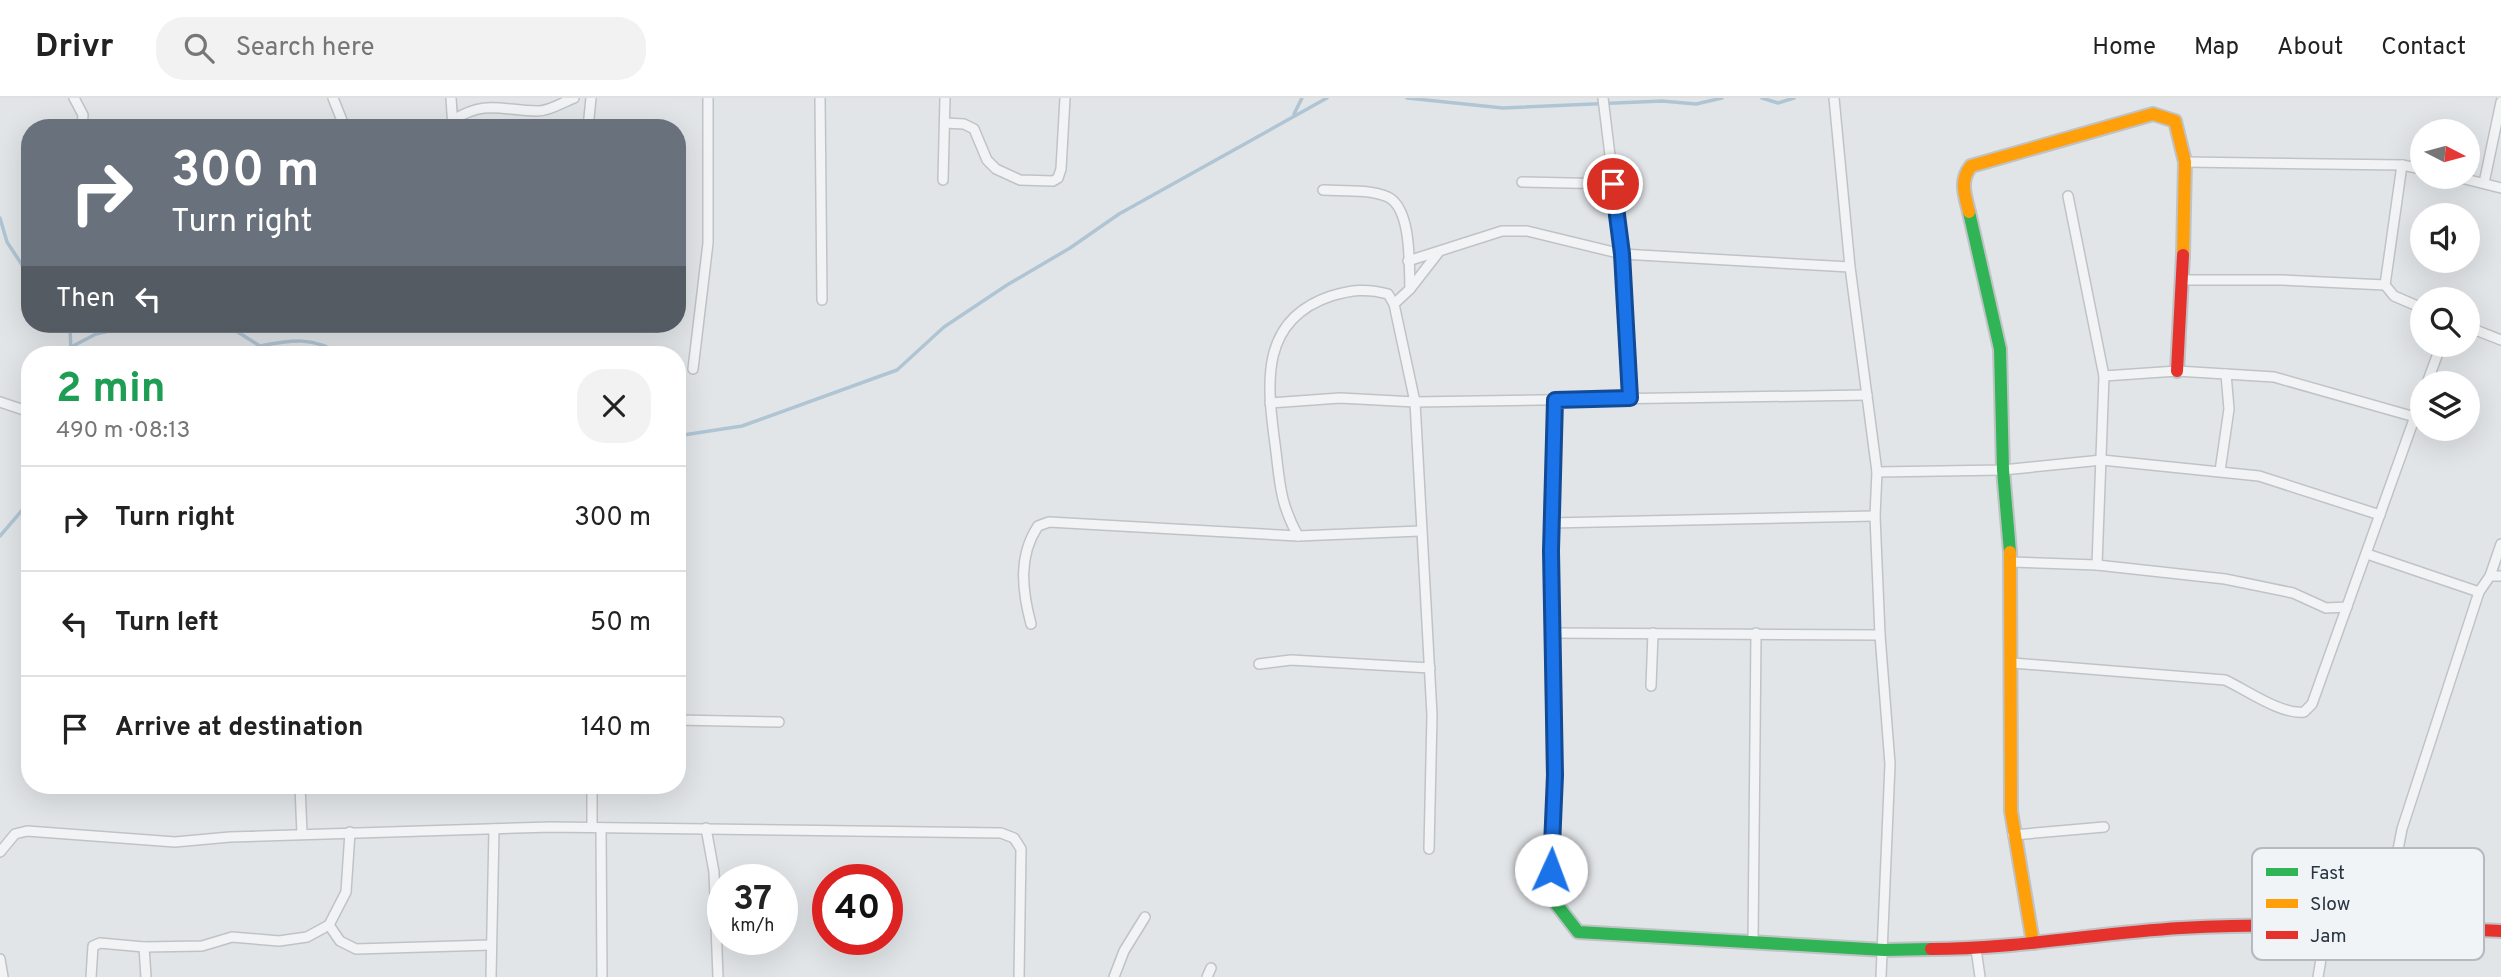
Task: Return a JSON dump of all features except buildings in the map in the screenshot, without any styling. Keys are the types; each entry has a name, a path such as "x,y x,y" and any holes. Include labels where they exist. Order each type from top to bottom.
{"street":[{"path":"74,98 83,114 83,119"},
{"path":"332,98 341,119"},
{"path":"451,98 453,119"},
{"path":"459,119 472,108 497,106 540,111 574,98"},
{"path":"589,119 591,98"},
{"path":"693,369 708,243 708,98"},
{"path":"821,98 822,300"},
{"path":"943,180 945,98"},
{"path":"945,123 964,124 974,129 987,160 1011,177 1053,181 1058,178 1061,169 1065,98"},
{"path":"1603,98 1622,254 1630,398"},
{"path":"1834,98 1850,267 1877,472 1875,516 1880,635 1890,764 1881,977"},
{"path":"2484,183 2501,102"},
{"path":"2034,943 2013,835 2011,811 2011,562 2003,470 2000,349 1963,187 1964,175 1971,166 2153,114 2175,121 2185,162 2180,359 2177,371"},
{"path":"2185,162 2410,167"},
{"path":"2402,165 2385,285 2394,296 2410,303"},
{"path":"2480,182 2501,188"},
{"path":"1522,183 1613,184"},
{"path":"1323,190 1380,195 1397,203 1405,218 1410,289"},
{"path":"2068,196 2104,376 2097,565"},
{"path":"1409,261 1503,231 1527,231 1622,254 1850,267"},
{"path":"1394,304 1410,289 1438,253"},
{"path":"2183,280 2282,280 2385,285"},
{"path":"1298,536 1280,498 1270,404 1270,361 1277,340 1294,317 1321,300 1348,291 1371,289 1388,294 1394,304 1415,402 1432,715 1429,849"},
{"path":"2480,332 2501,341"},
{"path":"2104,376 2177,371 2274,377 2410,416"},
{"path":"2220,471 2228,425 2226,374"},
{"path":"1270,404 1340,398 1415,402 1867,395"},
{"path":"1555,400 1550,633 1555,775 1550,897 1573,928 1584,934 1884,950 1976,949 2181,928 2252,928"},
{"path":"0,402 21,409"},
{"path":"2012,663 2225,680 2250,696 2266,699 2290,711 2304,712 2312,704 2410,431"},
{"path":"1877,472 2003,470 2102,460 2259,476 2380,515"},
{"path":"1551,523 1875,516"},
{"path":"1031,624 1023,595 1026,550 1038,526 1049,522 1298,536 1420,531"},
{"path":"2398,848 2402,829 2479,592 2490,576 2501,544"},
{"path":"2367,554 2479,592"},
{"path":"2011,562 2097,565 2247,583 2293,593 2326,608 2347,607"},
{"path":"2490,576 2501,576"},
{"path":"1550,633 1880,635"},
{"path":"1651,686 1653,633"},
{"path":"1753,943 1756,633"},
{"path":"1259,664 1291,660 1430,668"},
{"path":"686,720 779,722"},
{"path":"300,794 302,834"},
{"path":"593,794 597,828 602,977"},
{"path":"2013,835 2104,827"},
{"path":"0,852 15,834 27,831 175,842 350,832 494,829 706,828 1001,833 1014,838 1021,849 1019,977"},
{"path":"706,828 715,872 718,977"},
{"path":"491,977 494,829"},
{"path":"91,977 93,946 100,943 144,947 202,946 232,937 283,940 307,937 330,925 349,884 350,832"},
{"path":"1114,977 1124,951 1145,917"},
{"path":"330,925 340,941 356,949 491,945"},
{"path":"144,947 146,977"},
{"path":"1976,949 1980,977"},
{"path":"0,959 3,977"}],"waterway":[{"path":"1294,114 1302,98"},
{"path":"686,435 742,426 897,370 944,327 1119,214 1327,98"},
{"path":"1407,98 1503,108 1662,101 1696,104 1722,98"},
{"path":"1762,98 1778,103 1794,98"},
{"path":"0,218 7,242 21,263"},
{"path":"70,333 71,346"},
{"path":"73,346 100,333"},
{"path":"239,333 260,346"},
{"path":"260,346 302,341 324,346"},
{"path":"0,536 21,512"}],"traffic: fast":[{"path":"1969,212 2000,349 2003,470 2010,552"},
{"path":"1554,794 1551,897 1578,932 1884,950 1931,949"}],"traffic: slow":[{"path":"1969,212 1964,183 1971,166 2153,114 2175,121 2185,162 2183,255"},
{"path":"1554,794 1551,523 1555,399"},
{"path":"2010,552 2011,811 2033,943"}],"traffic: jam":[{"path":"2177,371 2183,255"},
{"path":"1931,949 1993,946 2150,930 2252,925"},
{"path":"2484,930 2501,931"}],"route":[{"path":"1551,870 1555,775 1550,633 1555,400 1630,398 1622,254 1613,184"}]}
